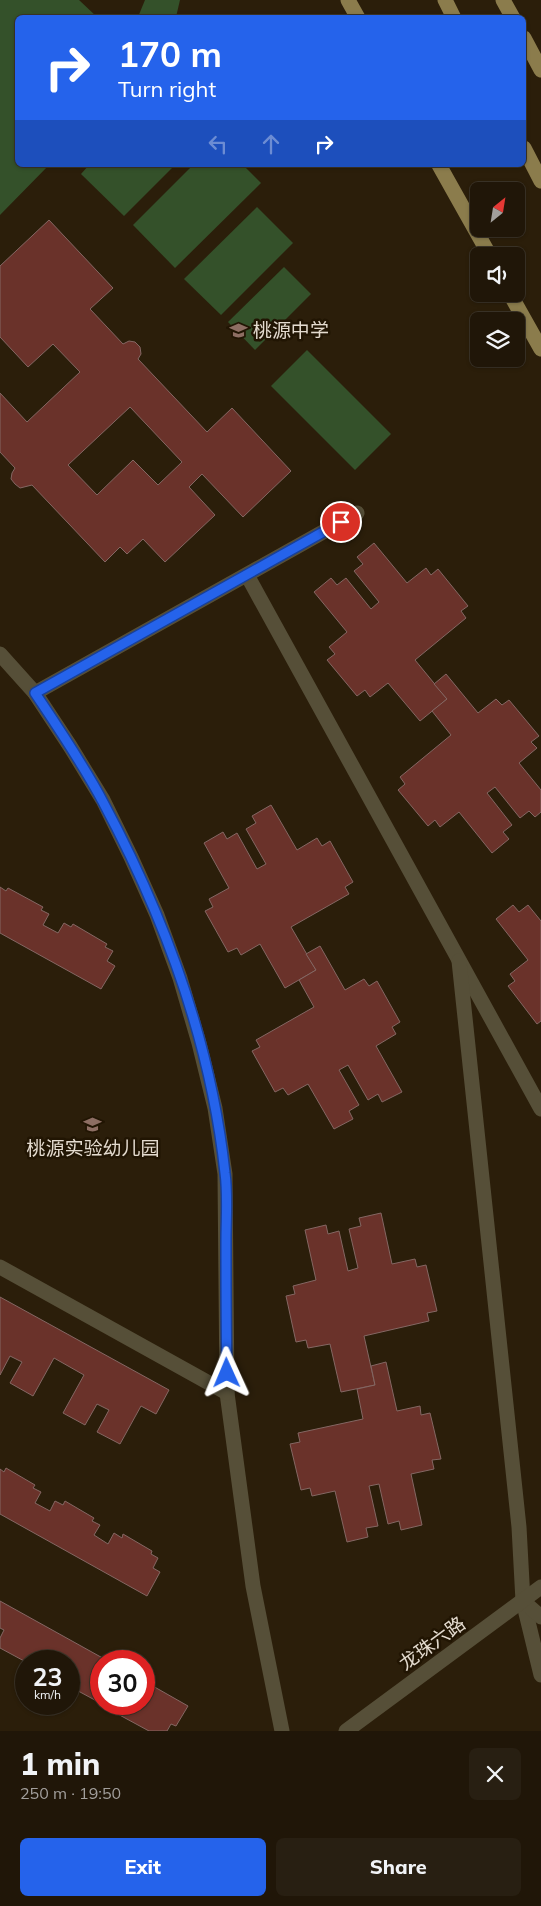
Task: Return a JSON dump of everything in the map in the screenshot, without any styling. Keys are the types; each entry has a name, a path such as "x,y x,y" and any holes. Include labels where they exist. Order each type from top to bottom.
{"main road":[{"path":"348,0 356,15"},
{"path":"445,0 452,15"},
{"path":"503,0 511,15"},
{"path":"526,42 541,70"},
{"path":"526,152 541,181"},
{"path":"440,167 485,247"},
{"path":"515,302 541,349"}],"street":[{"path":"35,693 357,513"},
{"path":"247,575 541,1109"},
{"path":"0,654 35,693 103,800 157,915 180,978 199,1043 214,1108 225,1174 227,1393 253,1586 282,1731"},
{"path":"459,961 519,1527 523,1601 541,1676"},
{"path":"0,1267 227,1393"},
{"name":"龙珠六路","path":"346,1731 541,1587"},
{"path":"523,1601 541,1617"}],"green space":[{"path":"0,0 79,0 95,15 15,15 15,167 47,167 0,215"},
{"path":"145,0 180,0 176,15 139,15"},
{"path":"87,167 173,167 124,216 81,174"},
{"path":"191,167 245,167 261,183 175,268 133,225"},
{"path":"257,207 293,243 221,315 184,279"},
{"path":"284,267 311,294 255,350 228,322"},
{"path":"307,350 391,434 355,470 271,386"}],"building":[{"path":"49,220 113,288 90,309 123,344 129,341 135,342 140,347 141,354 138,359 207,432 232,408 291,471 243,517 202,474 189,487 215,515 165,562 143,539 127,554 120,547 105,562 32,485 20,488 15,484 11,479 15,468 0,452 0,393 27,422 80,372 53,344 28,367 0,337 0,266","holes":["130,407 182,462 158,485 133,460 97,495 68,465"]},
{"path":"374,543 407,583 426,568 431,575 438,569 468,606 461,611 466,618 415,660 447,699 420,721 388,683 370,697 365,690 357,696 327,660 335,654 329,647 347,632 314,592 331,578 337,585 346,578 371,609 379,602 354,571 363,564 357,557"},
{"path":"446,674 478,713 496,699 502,705 509,700 539,736 531,742 537,748 519,763 541,790 541,812 535,817 529,811 520,818 495,787 487,793 512,825 503,832 509,839 492,853 459,812 440,827 435,820 428,826 398,790 405,784 400,777 451,735 432,711 447,699 434,684"},
{"path":"271,805 297,850 317,838 322,846 330,841 353,882 345,887 349,894 291,927 316,970 285,988 260,944 241,955 237,948 228,952 205,911 213,907 209,899 229,888 204,843 223,832 227,839 237,833 257,869 266,864 246,829 256,823 252,816"},
{"path":"0,887 6,891 8,888 43,907 41,910 49,914 43,925 58,933 64,923 71,927 73,924 107,944 105,947 113,951 107,961 115,966 101,989 0,933"},
{"path":"513,905 519,912 528,905 541,921 541,1021 537,1024 508,986 515,981 510,974 528,960 496,919"},
{"path":"320,946 345,990 364,979 369,986 377,981 400,1022 392,1027 396,1034 376,1046 402,1092 382,1102 378,1094 368,1100 348,1065 339,1070 359,1105 349,1111 353,1119 334,1129 308,1084 288,1095 283,1088 275,1092 252,1051 260,1047 256,1040 314,1007 299,980 316,970 306,954"},
{"path":"381,1213 392,1264 415,1259 417,1267 426,1265 437,1311 427,1313 429,1321 364,1336 375,1385 341,1392 330,1344 308,1348 306,1340 296,1342 286,1296 295,1294 293,1286 316,1280 305,1230 326,1225 328,1234 339,1231 348,1271 358,1268 349,1229 361,1226 359,1218"},
{"path":"0,1297 169,1390 156,1414 141,1406 120,1444 97,1432 109,1410 97,1404 85,1425 63,1413 84,1375 54,1358 33,1396 10,1383 22,1362 10,1356 0,1375"},
{"path":"386,1362 397,1411 420,1406 421,1415 430,1413 441,1459 432,1460 434,1469 411,1474 422,1525 401,1530 399,1521 388,1524 379,1484 369,1486 378,1526 366,1528 368,1537 347,1542 335,1491 312,1496 310,1488 301,1490 290,1444 300,1442 298,1433 363,1419 357,1389 375,1385 371,1366"},
{"path":"6,1468 35,1485 33,1488 41,1492 35,1503 50,1511 55,1501 63,1505 65,1501 94,1518 92,1521 100,1525 94,1535 108,1544 114,1533 122,1538 123,1534 152,1551 151,1554 158,1558 153,1568 160,1572 147,1596 0,1514 0,1469 4,1472"},
{"path":"0,1601 90,1651 90,1697 80,1692 80,1650 15,1650 15,1656 0,1648 0,1638 4,1630 0,1628"},
{"path":"155,1687 188,1706 176,1726 171,1724 167,1731 149,1731 120,1715 155,1715"}],"place":[{"name":"桃源中学","path":"239,330"},
{"name":"桃源实验幼儿园","path":"93,1125"}],"route":[{"path":"227,1373 225,1174 214,1108 199,1043 180,978 157,915 131,857 103,800 35,693 341,522"}]}
